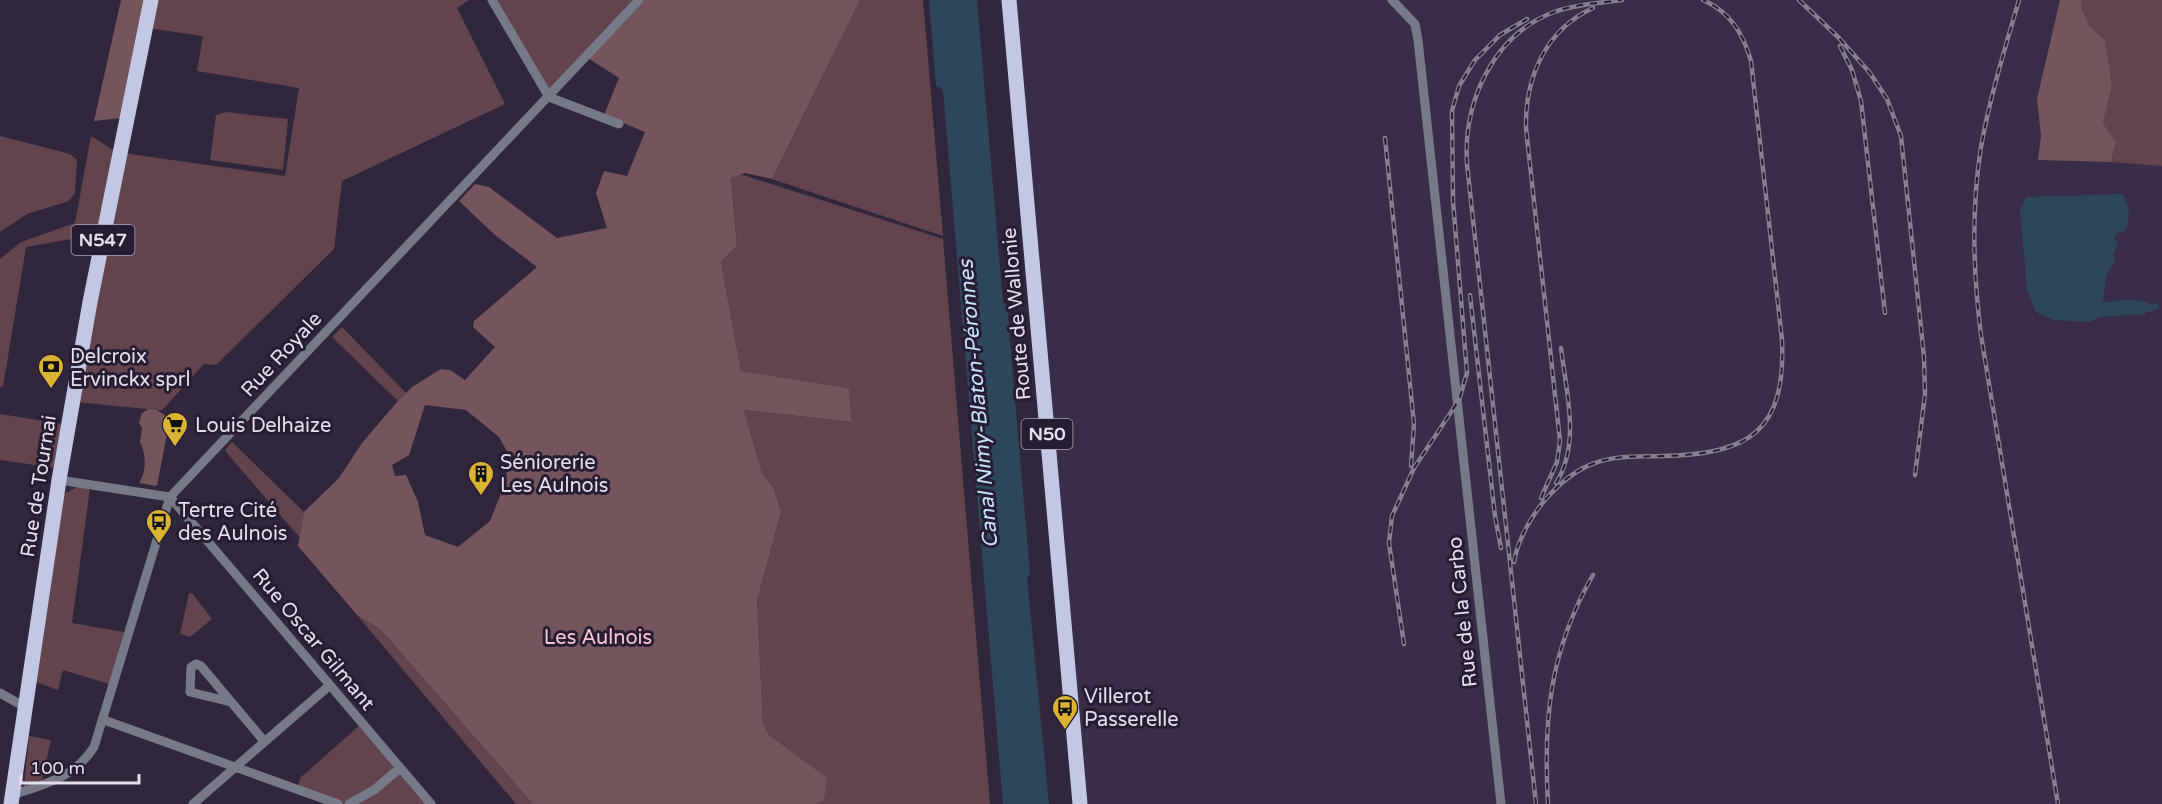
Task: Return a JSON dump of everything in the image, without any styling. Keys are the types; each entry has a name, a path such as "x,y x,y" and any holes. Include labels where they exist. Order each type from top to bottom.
{"main road":[{"name":"Rue de Tournai","path":"11,800 59,480 90,302 151,0"},
{"name":"Route de Wallonie","path":"1009,0 1080,804"}],"street":[{"path":"492,0 549,97 619,124"},
{"name":"Rue Royale","path":"11,800 75,770 94,747 170,497 639,0"},
{"name":"Rue de la Carbo","path":"1392,0 1415,24 1418,40 1461,416 1501,804"},
{"path":"59,480 170,497"},
{"name":"Rue Oscar Gilmant","path":"170,497 431,804"},
{"path":"231,702 190,692 191,667 199,664 264,741"},
{"path":"193,804 234,766 330,686"},
{"path":"0,693 25,707"},
{"path":"104,720 336,804"},
{"path":"349,804 374,790 400,768"}],"shaded area":[{"path":"154,0 469,0 457,8 505,104 342,181 334,249 216,365 204,364 162,410 76,402 123,153 285,176 299,88 197,71 203,36 148,28"},
{"path":"494,0 637,0 550,92"},
{"path":"860,0 923,0 943,236 772,179"},
{"path":"1015,0 2162,0 2162,804 1085,804"},
{"path":"2081,0 2162,0 2162,166 2111,162 2116,142 2103,123 2112,86 2105,40 2090,27 2081,7"},
{"path":"226,112 288,119 283,170 210,160 216,115"},
{"path":"0,136 70,154 77,160 75,193 69,201 27,214 0,232"},
{"path":"91,136 115,151 99,234 26,247 3,387 0,387 0,259 21,242 75,223"},
{"path":"740,174 943,239 990,804 815,804 824,801 826,778 769,735 763,724 757,601 781,512 774,489 762,473 744,410 852,422 849,388 741,371 721,262 737,244 731,178"},
{"path":"342,327 406,393 398,401 332,337"},
{"path":"0,414 63,424 57,468 0,460"},
{"path":"232,442 304,512 300,538 226,452 225,450"},
{"path":"79,486 90,488 72,623 124,632 109,684 63,670 58,690 33,681 62,495"},
{"path":"189,593 192,593 212,619 190,637 180,634"},
{"path":"357,615 381,630 533,804 516,804"},
{"path":"359,726 426,804 334,804 298,787 300,778"},
{"path":"29,736 51,740 42,779 40,782 24,787"}],"green space":[{"path":"121,0 145,0 122,118 94,121"},
{"name":"Les Aulnois","path":"642,0 860,0 772,179 745,173 731,178 737,245 721,262 741,371 849,388 852,422 744,410 762,473 774,489 781,512 757,601 763,724 769,735 827,778 824,801 815,804 533,804 381,630 357,615 298,546 304,512 339,478 362,443 397,402 412,387 441,369 450,370 465,380 495,347 473,327 474,321 537,267 495,235 459,201 475,184 489,187 557,238 607,228 596,193 604,171 627,176 645,132 604,115 619,78 588,58","holes":["425,405 466,410 499,437 508,453 506,481 490,521 458,547 425,535 418,502 406,475 395,476 392,465 409,455"]},
{"path":"2060,0 2081,0 2081,7 2090,27 2105,40 2112,86 2103,123 2116,142 2111,162 2038,160 2041,136 2037,99"},
{"path":"149,409 157,410 167,417 168,428 157,486 139,483 145,462 140,442 142,428 139,423 142,413"}],"water":[{"name":"Canal Nimy-Blaton-Péronnes","path":"929,0 977,0 1003,303 1007,305 1030,574 1027,578 1049,804 1003,804 943,90 936,86"},
{"path":"2123,194 2129,212 2128,220 2126,230 2116,234 2114,239 2118,243 2113,255 2115,262 2106,276 2103,300 2107,303 2129,300 2149,304 2157,303 2160,308 2143,314 2100,317 2089,322 2054,320 2036,312 2027,290 2020,210 2027,197"}],"railway":[{"path":"1536,804 1467,164 1467,141 1470,117 1486,73 1514,37 1533,23 1562,9 1622,0"},
{"path":"1514,562 1521,538 1534,515 1549,495 1573,474 1603,460 1693,454 1718,450 1740,443 1756,432 1769,417 1777,397 1782,371 1782,340 1751,61 1744,41 1734,24 1721,11 1703,0"},
{"path":"1799,0 1839,38 1870,73 1887,99 1901,136 1924,357 1925,394 1915,475"},
{"path":"2019,0 1993,91 1981,147 1974,218 1976,288 1981,335 2058,804"},
{"path":"1541,498 1557,462 1560,441 1526,128 1527,109 1534,74 1550,42 1576,17 1593,8"},
{"path":"1404,644 1389,543 1392,516 1414,468 1459,400 1467,373 1453,201 1452,111 1459,86 1475,60 1500,35 1527,19"},
{"path":"1840,46 1852,70 1861,101 1885,313"},
{"path":"1385,138 1414,424 1411,466"},
{"path":"1470,295 1495,516 1501,548"},
{"path":"1556,483 1564,468 1570,434 1561,348"},
{"path":"1548,804 1547,742 1552,685 1567,630 1593,575"}],"place":[{"name":"Delcroix Ervinckx sprl","path":"51,390"},
{"name":"Louis Delhaize","path":"175,448"},
{"name":"Séniorerie Les Aulnois","path":"481,497"},
{"name":"Tertre Cité des Aulnois","path":"159,545"},
{"name":"Villerot Passerelle","path":"1065,731"}]}
